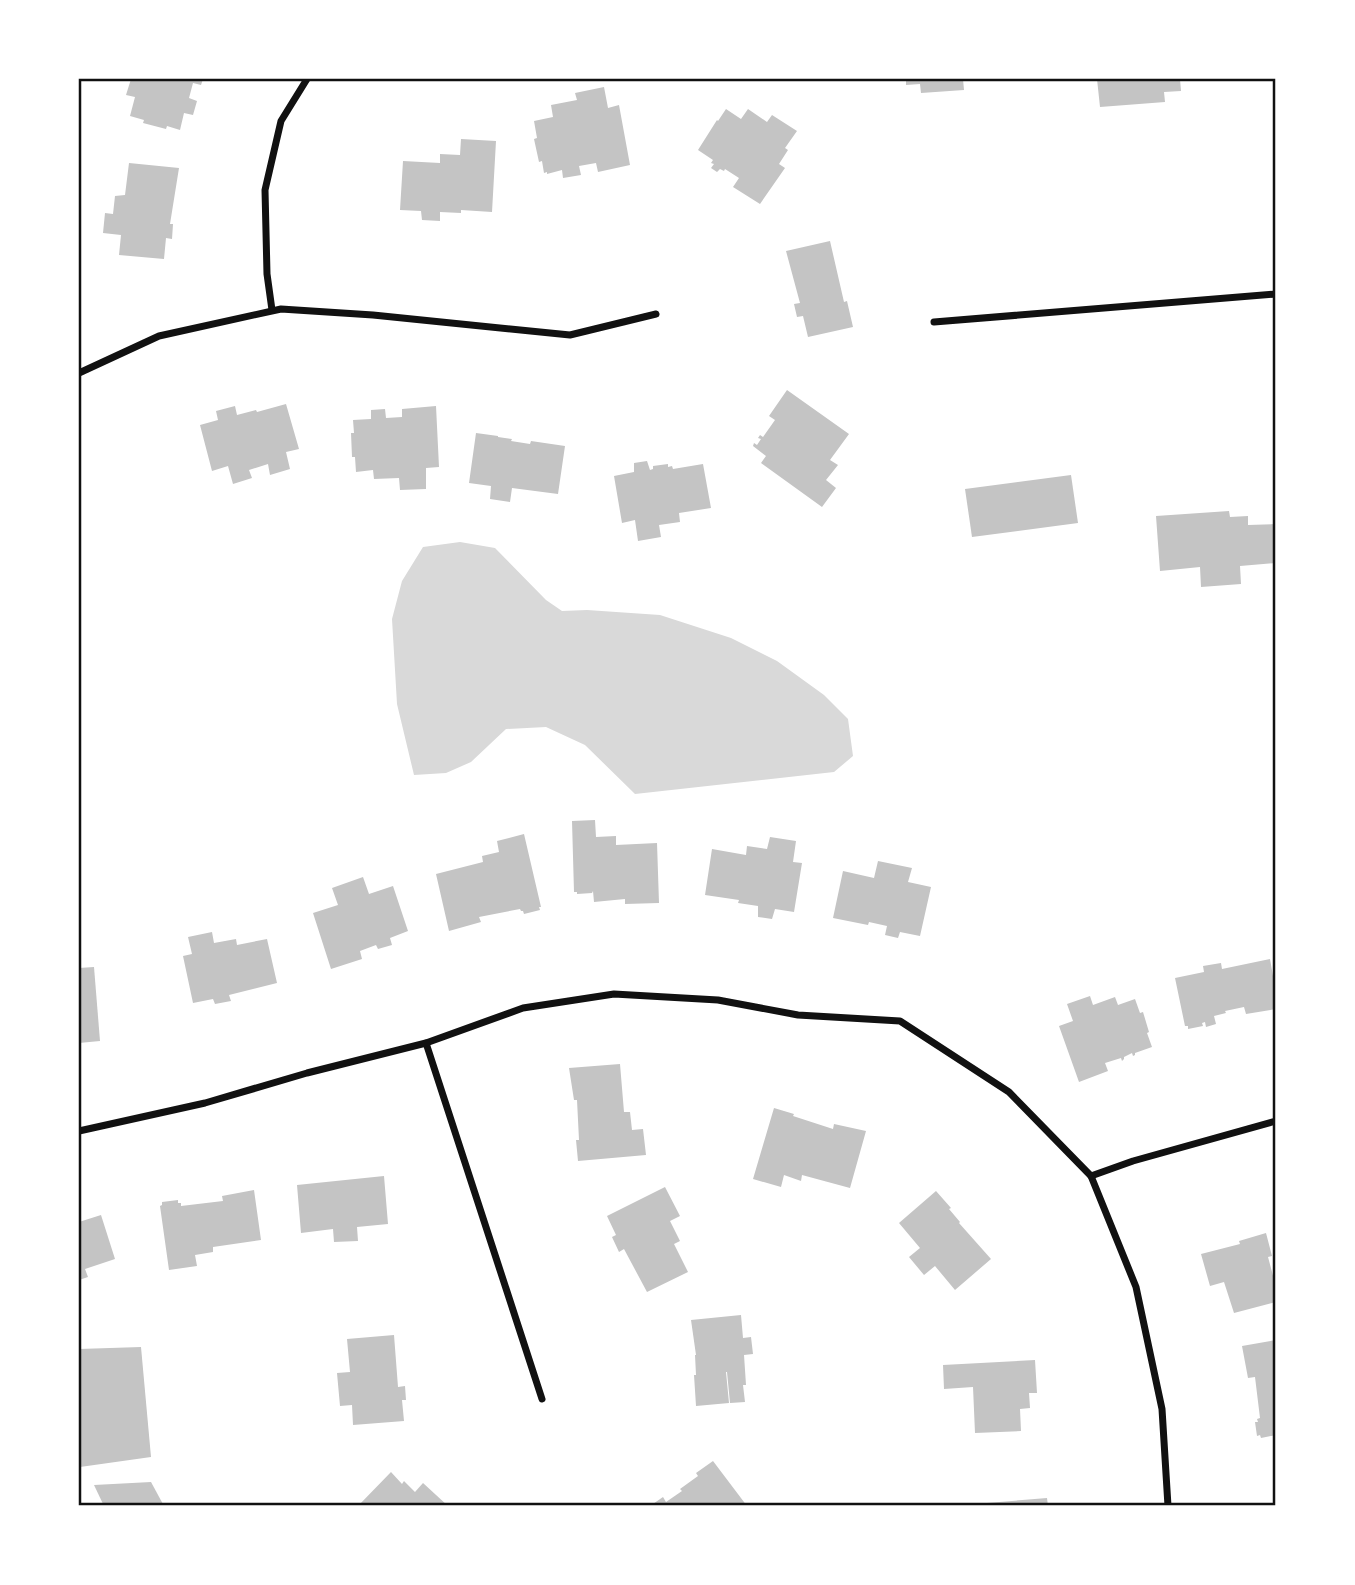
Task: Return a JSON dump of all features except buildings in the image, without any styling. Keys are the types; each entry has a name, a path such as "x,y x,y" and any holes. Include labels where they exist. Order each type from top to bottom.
{"street":[{"path":"272,310 267,274 265,190 281,121 307,79"},
{"path":"934,322 1276,294"},
{"path":"79,373 159,336 281,309 373,315 570,335 656,314"},
{"path":"79,1131 205,1103 307,1073 426,1043 523,1007 614,994 718,1000 798,1015 900,1021 1009,1092 1091,1177 1136,1287 1162,1409 1168,1506"},
{"path":"426,1043 542,1399"},
{"path":"1091,1177 1133,1161 1276,1121"}],"shaded area":[{"path":"460,542 495,548 546,600 562,611 660,615 731,638 777,661 824,695 848,719 853,756 834,772 635,794 585,745 546,727 506,729 471,762 446,773 414,775 397,704 392,619 402,581 423,547"}]}
